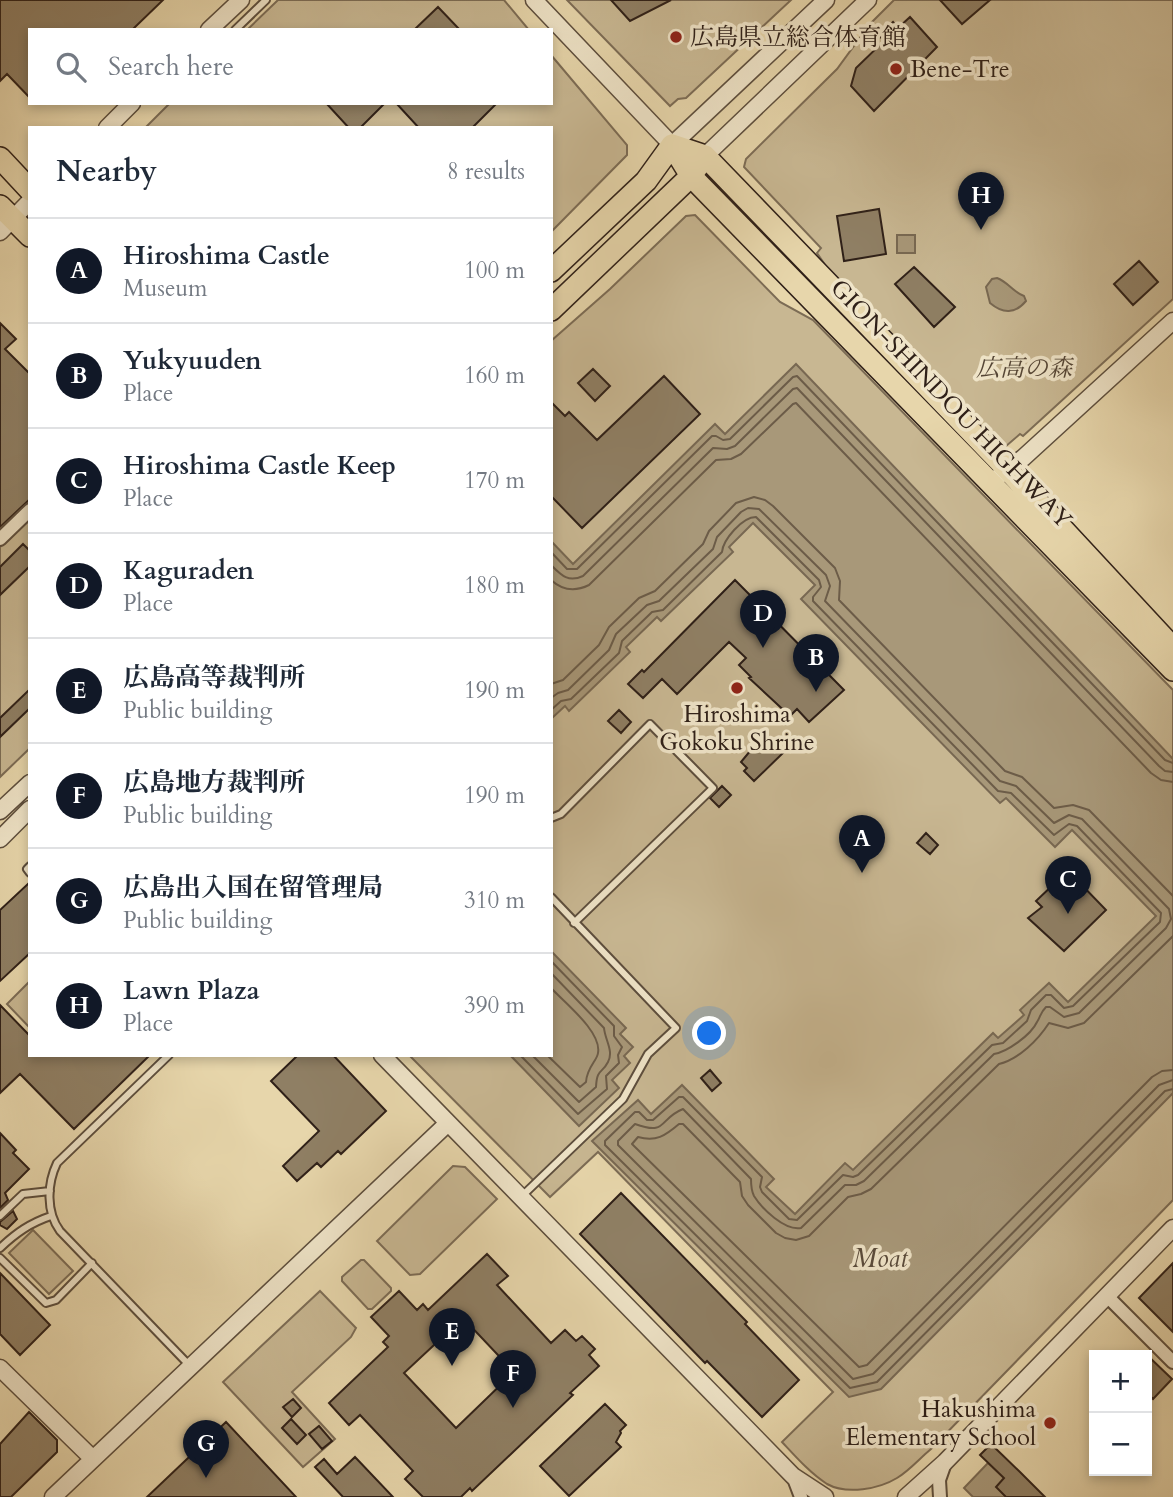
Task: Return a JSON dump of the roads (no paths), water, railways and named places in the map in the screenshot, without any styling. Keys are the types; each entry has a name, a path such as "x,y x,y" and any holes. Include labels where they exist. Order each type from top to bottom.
{"highway":[{"name":"GION-SHINDOU HIGHWAY","path":"673,145 705,156 1173,670"},
{"name":"GION-SHINDOU HIGHWAY","path":"673,145 691,176 1173,648"},
{"path":"553,269 646,181 673,145"},
{"path":"553,308 691,176 705,156"},
{"path":"0,158 28,188"},
{"path":"4,219 28,235"}],"street":[{"path":"211,28 241,0"},
{"path":"534,0 673,145 826,0"},
{"path":"705,156 868,0"},
{"path":"109,126 130,105"},
{"path":"4,219 28,202"},
{"path":"999,476 1028,454 1173,321"},
{"path":"0,539 28,512"},
{"path":"0,811 28,785"},
{"path":"0,839 28,811"},
{"path":"384,1057 793,1476 825,1497"},
{"path":"53,1497 447,1123"},
{"path":"906,1497 945,1462 1173,1228"},
{"path":"1107,1296 1173,1362"},
{"path":"0,1368 93,1459"},
{"path":"940,1497 939,1480 945,1462"},
{"path":"793,1476 802,1497"}],"lane":[{"path":"237,28 266,0"},
{"path":"553,817 561,814 650,724 713,788 574,923"},
{"path":"521,1197 622,1099 648,1054 677,1028 553,899"},
{"path":"167,1057 57,1163 51,1176 51,1216 60,1231 191,1367"},
{"path":"0,1216 23,1194 50,1191"},
{"path":"0,1248 23,1228 51,1216"},
{"path":"0,1258 41,1301 51,1303 92,1263"}],"water":[{"path":"897,235 915,235 915,253 897,253"},
{"path":"997,278 1024,296 1026,301 1009,311 990,303 986,287 992,279"},
{"name":"Moat","path":"796,364 1173,759 1173,1093 881,1389 849,1397 592,1141 638,1100 651,1114 682,1085 774,1179 766,1187 795,1214 845,1163 853,1170 993,1033 998,1038 1024,1015 1020,1010 1049,983 1068,1002 1156,916 1072,830 1055,847 1006,798 1000,803 801,599 815,585 753,523 729,547 733,552 661,621 657,617 626,647 630,652 569,711 565,706 553,717 553,543 573,564 715,424 725,434"},
{"path":"553,953 626,1028 620,1034 633,1047 624,1056 630,1063 612,1080 619,1088 579,1126 512,1057 553,1057"},
{"path":"988,1463 1004,1478 1006,1497 973,1497 964,1488"}],"place":[{"name":"広島県立総合体育館","path":"676,37"},
{"name":"Bene-Tre","path":"896,69"},
{"name":"Lawn Plaza","path":"981,230"},
{"name":"Kaguraden","path":"763,648"},
{"name":"Hiroshima Gokoku Shrine","path":"737,688"},
{"name":"Yukyuuden","path":"816,692"},
{"name":"Hiroshima Castle","path":"862,873"},
{"name":"Hiroshima Castle Keep","path":"1068,914"},
{"name":"広島高等裁判所","path":"452,1366"},
{"name":"広島地方裁判所","path":"513,1408"},
{"name":"Hakushima Elementary School","path":"1050,1423"},
{"name":"広島出入国在留管理局","path":"206,1478"}],"park label":[{"name":"広高の森","path":"1024,368"}]}
